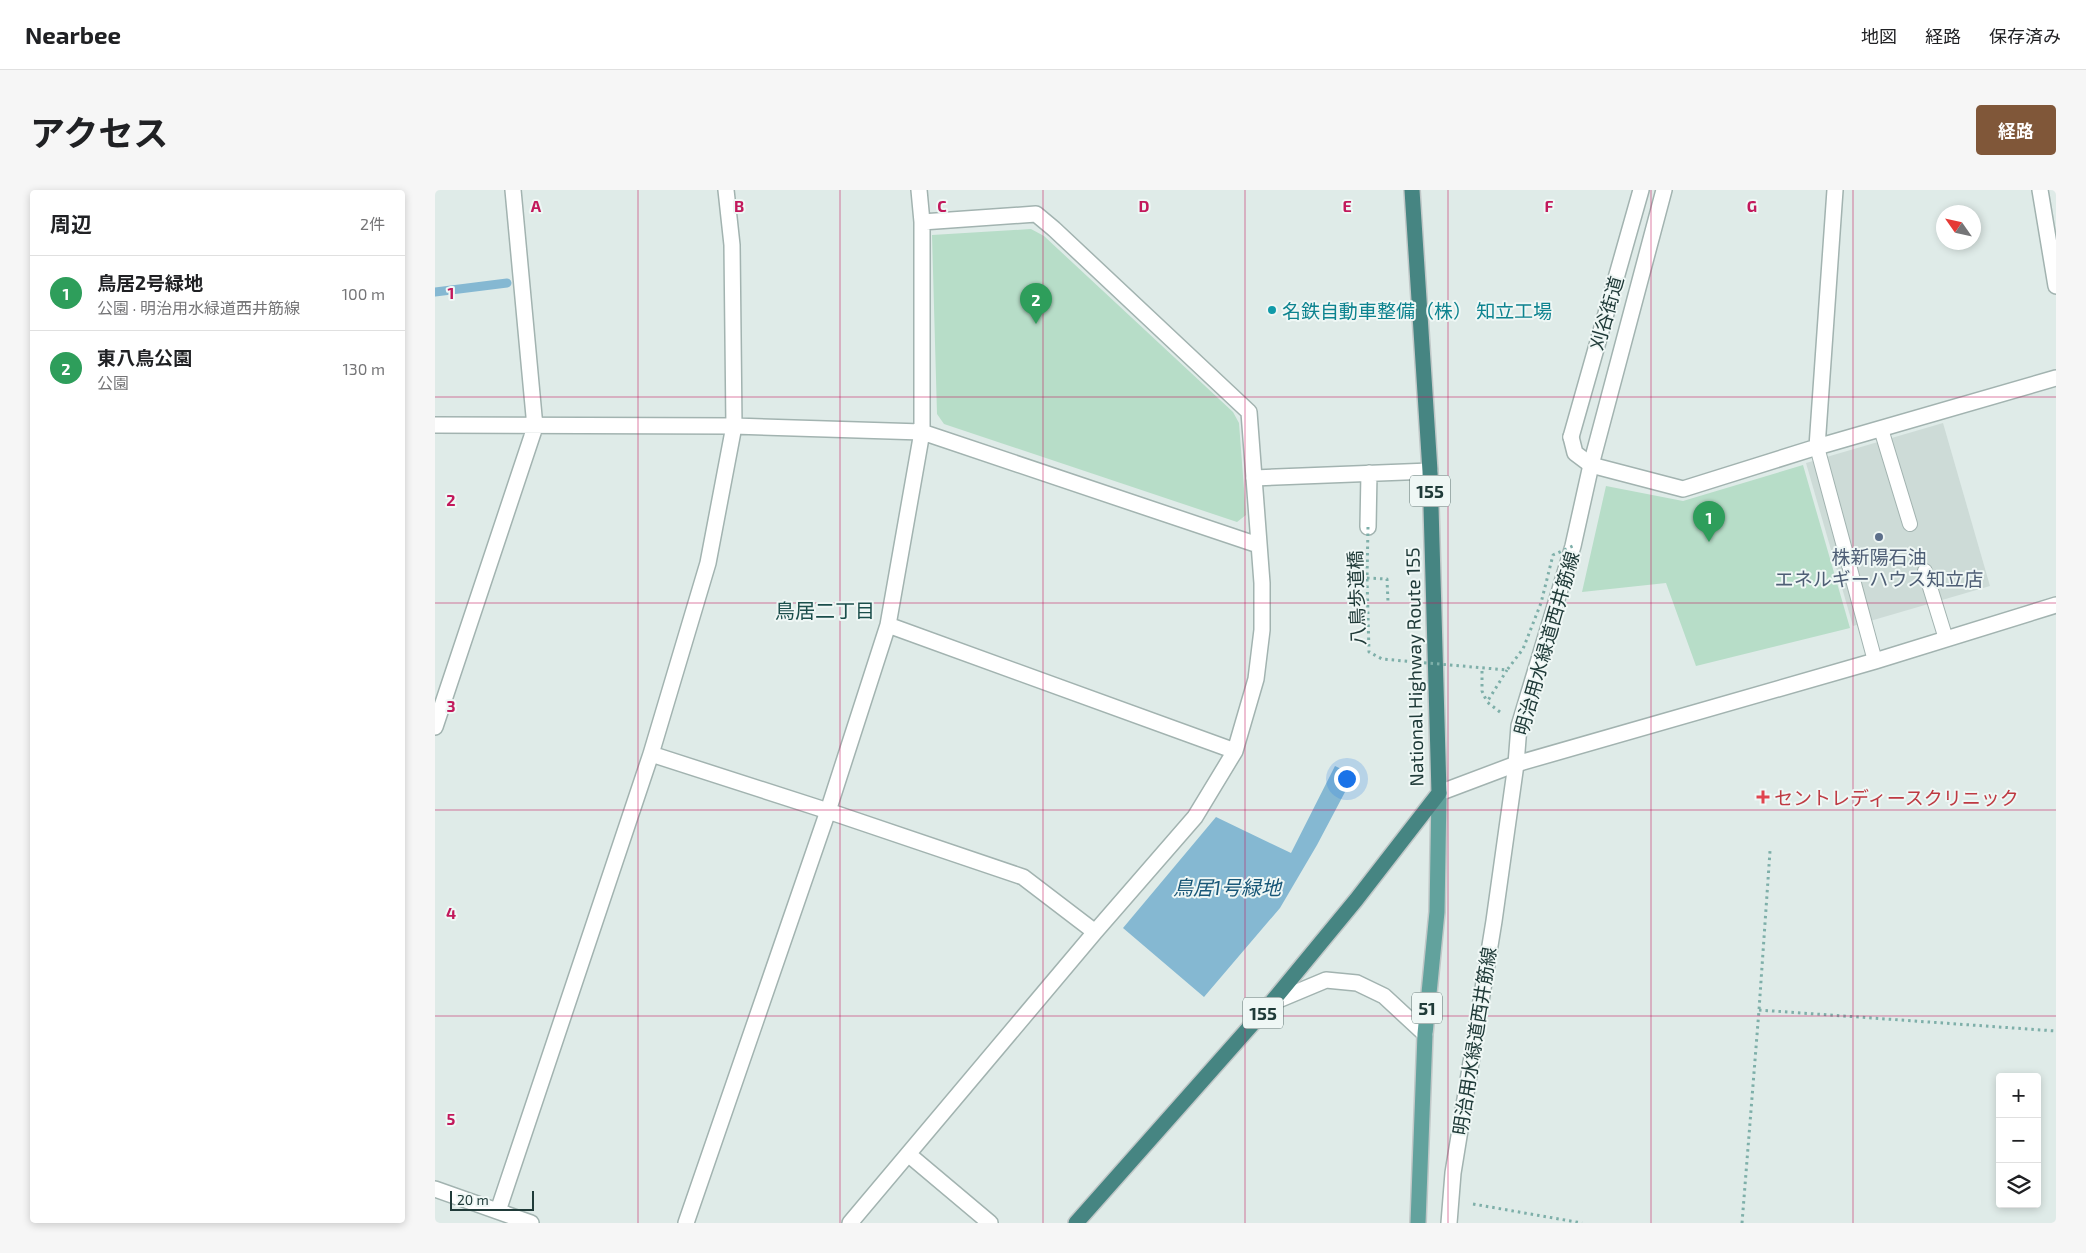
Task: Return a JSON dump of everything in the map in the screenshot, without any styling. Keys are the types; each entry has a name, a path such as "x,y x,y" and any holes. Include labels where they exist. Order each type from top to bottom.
{"highway":[{"name":"National Highway Route 155","path":"1076,1223 1271,1003 1356,900 1439,793 1430,471 1412,190"}],"main road":[{"name":"51","path":"1418,1223 1425,1034 1437,912 1439,793"}],"street":[{"path":"435,727 535,427 513,190"},
{"path":"498,1211 651,754 707,564 735,426 732,245 726,190"},
{"path":"686,1223 828,811 888,625 922,432 922,222 919,190"},
{"name":"刈谷街道","path":"1591,465 1575,453 1571,437 1641,190"},
{"name":"明治用水緑道西井筋線","path":"1449,1223 1453,1173 1494,921 1516,764 1519,726 1573,546 1591,465 1664,190"},
{"path":"1817,447 1835,190"},
{"path":"2040,190 2056,286"},
{"path":"850,1223 1095,932 1195,817 1235,751 1256,679 1262,630 1262,583 1249,412 1054,228 1036,214 922,222"},
{"path":"1591,465 1683,489 1817,447 2056,378"},
{"path":"435,425 535,427 735,426 922,432 1258,545"},
{"path":"1254,478 1430,471"},
{"path":"1368,527 1369,473"},
{"path":"1439,793 1516,764 1875,660 2056,605"},
{"path":"888,625 1235,751"},
{"path":"651,754 1023,877 1095,932"},
{"path":"1271,1003 1326,980 1357,983 1384,996 1425,1034"},
{"path":"908,1154 990,1223"},
{"path":"435,1189 531,1223"}],"lane":[{"path":"1881,428 1910,524"},
{"path":"1817,447 1875,660"},
{"path":"1925,571 1946,639"}],"path":[{"name":"八鳥歩道橋","path":"1368,527 1369,652 1382,659 1507,670"},
{"path":"1487,702 1523,649 1541,603 1553,555 1573,546"},
{"path":"1367,578 1387,579 1388,602"},
{"path":"1483,670 1482,691 1487,702 1519,726"},
{"path":"1742,1223 1759,1010 1769,851"},
{"path":"1759,1010 2056,1031"},
{"path":"1451,1201 1582,1223"}],"shaded area":[{"name":"株新陽石油 エネルギーハウス知立店","path":"1943,423 1990,586 1853,626 1806,463"}],"green space":[{"path":"1031,229 1044,236 1233,412 1239,423 1246,515 1237,522 944,424 937,414 932,235"},
{"path":"1803,465 1850,628 1696,666 1666,583 1582,592 1606,486 1683,501"}],"water":[{"name":"鳥居1号緑地","path":"1335,766 1354,775 1317,845 1280,908 1204,997 1123,928 1216,817 1291,853"}],"waterway":[{"path":"435,292 507,283"}],"place":[{"name":"名鉄自動車整備（株） 知立工場","path":"1272,310"},
{"name":"東八鳥公園","path":"1036,324"},
{"name":"株新陽石油 エネルギーハウス知立店","path":"1879,537"},
{"name":"鳥居2号緑地","path":"1709,542"},
{"name":"セントレディースクリニック","path":"1763,797"}],"district":[{"name":"鳥居二丁目","path":"825,610"}]}
